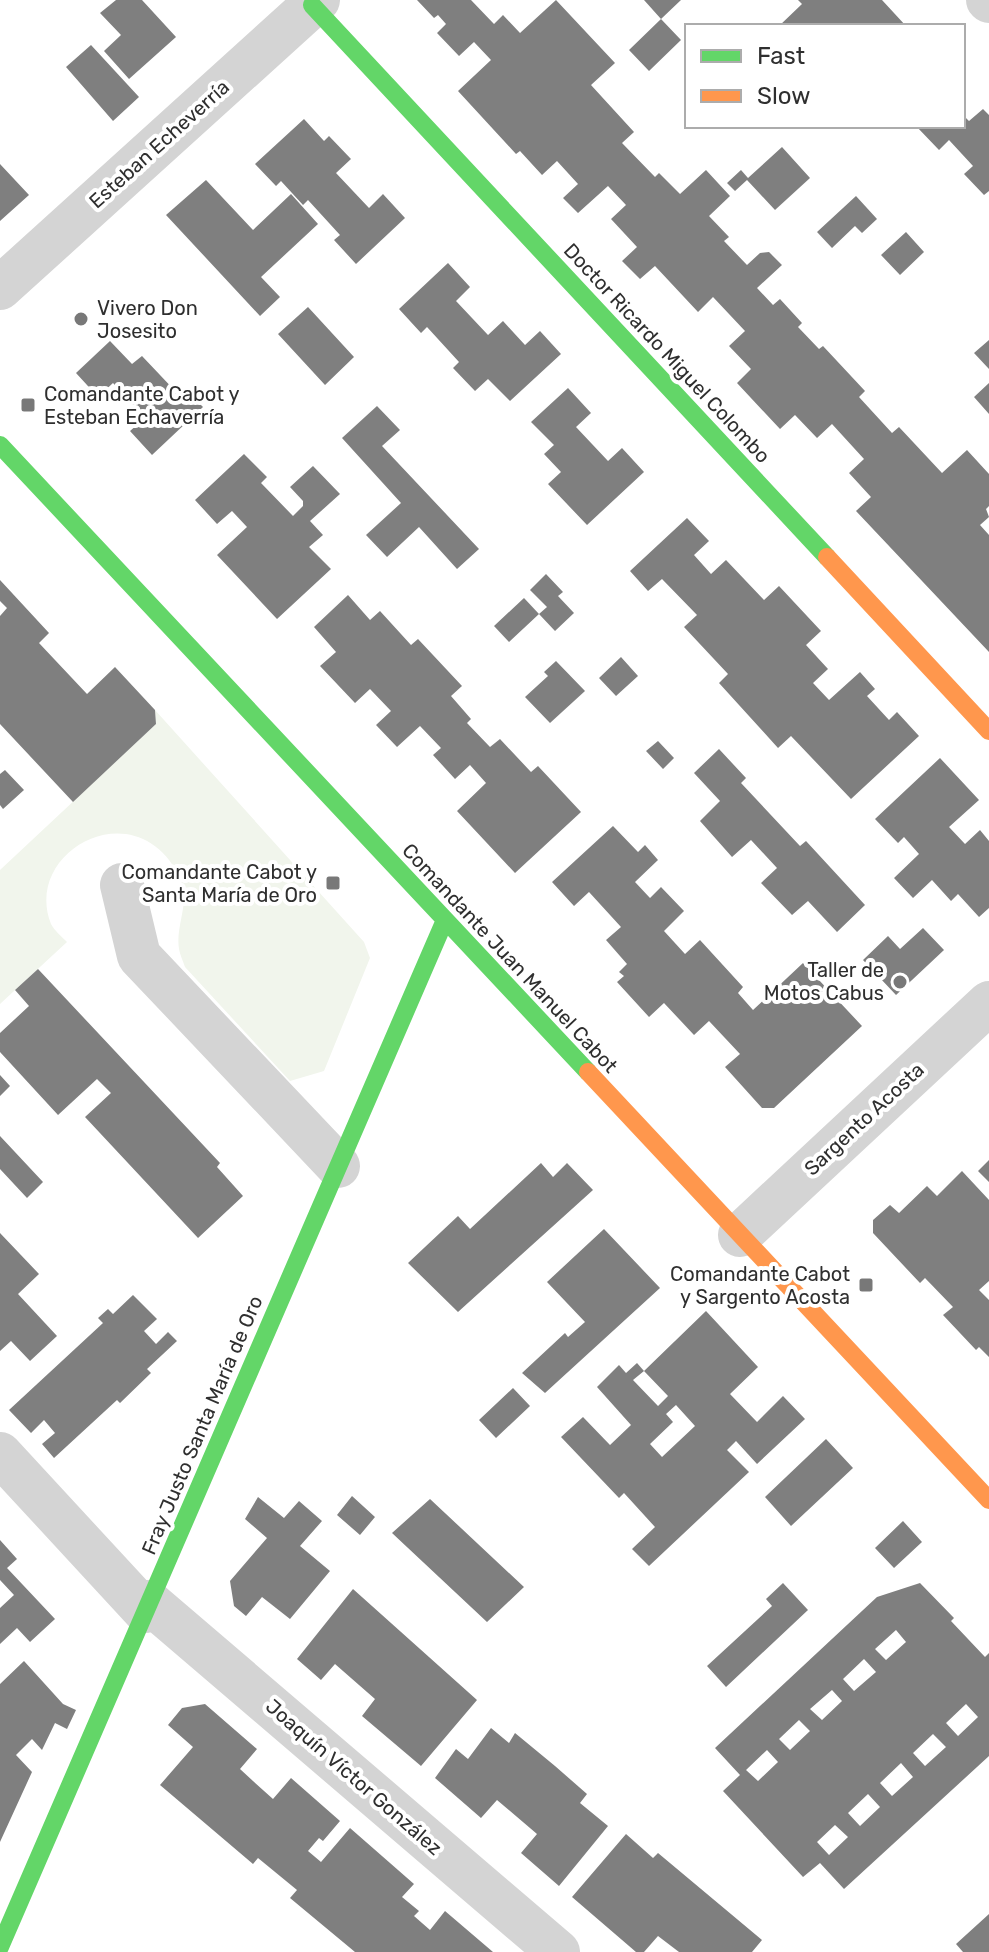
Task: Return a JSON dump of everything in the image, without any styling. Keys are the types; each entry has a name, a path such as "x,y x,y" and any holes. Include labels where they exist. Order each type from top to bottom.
{"street":[{"name":"Esteban Echeverría","path":"0,288 315,2"},
{"name":"Doctor Ricardo Miguel Colombo","path":"315,2 989,731"},
{"name":"Comandante Juan Manuel Cabot","path":"0,445 989,1500"},
{"path":"122,885 139,956 338,1166"},
{"name":"Fray Justo Santa María de Oro","path":"0,1947 445,920"},
{"name":"Sargento Acosta","path":"740,1235 989,1003"},
{"name":"Joaquín Víctor González","path":"0,1454 147,1606 558,1952"}],"shaded area":[{"path":"155,710 364,942 370,958 324,1071 290,1081 185,967 178,940 184,903 183,885 160,850 137,837 112,834 88,840 67,854 53,873 46,897 51,924 67,942 0,1004 0,870 156,724"}],"building":[{"path":"116,0 142,0 176,37 129,79 104,51 121,35 100,13"},
{"path":"417,0 471,0 494,24 503,15 520,33 556,0 615,63 591,85 634,132 622,143 655,177 659,173 680,194 706,170 730,196 709,216 729,237 724,241 747,265 760,253 769,252 782,265 757,288 773,305 780,299 802,323 798,327 819,349 823,346 865,391 859,397 892,433 899,427 942,473 967,450 989,474 989,506 986,509 989,517 980,525 989,535 989,652 856,511 871,497 849,473 864,459 832,424 817,438 795,415 780,429 737,383 751,369 729,346 745,331 713,297 698,312 655,266 640,279 622,261 637,247 611,219 626,205 608,186 578,213 563,198 578,184 557,161 542,175 520,151 516,154 458,91 491,60 474,42 459,56 437,33 446,24 438,15 434,18"},
{"path":"644,0 681,0 661,19"},
{"path":"798,0 882,0 904,24 781,24 802,4"},
{"path":"661,19 681,40 649,71 629,50"},
{"path":"91,45 139,97 113,121 66,67"},
{"path":"983,109 989,115 989,191 984,195 964,174 973,166 949,140 939,150 918,128 965,128 965,117 969,121"},
{"path":"304,119 324,141 329,136 351,159 336,173 369,208 383,194 405,218 356,264 334,240 340,235 308,200 303,205 281,181 276,186 255,164"},
{"path":"782,147 810,178 775,210 747,180 735,191 727,183 741,170 748,178"},
{"path":"0,164 29,195 0,221"},
{"path":"206,180 253,230 291,194 318,224 261,277 280,297 260,316 166,215"},
{"path":"856,196 877,219 862,233 855,226 832,248 817,232"},
{"path":"906,232 924,252 900,275 881,255"},
{"path":"448,263 470,287 456,301 488,335 503,321 525,345 540,331 561,354 510,401 488,379 475,391 453,368 459,362 427,327 421,333 399,309"},
{"path":"308,307 354,357 325,385 278,334"},
{"path":"989,340 989,369 974,353"},
{"path":"110,341 132,364 142,356 178,394 184,388 203,407 152,455 130,431 145,418 113,383 98,397 76,373"},
{"path":"989,383 989,414 974,397"},
{"path":"568,388 591,413 576,427 608,461 622,448 644,472 587,525 548,484 561,472 544,454 554,445 531,422"},
{"path":"377,406 400,430 382,446 479,549 457,569 419,527 387,557 366,535 401,503 342,438"},
{"path":"244,454 267,477 261,483 293,516 303,506 303,501 290,487 313,466 340,494 310,521 323,535 309,547 331,569 277,619 217,555 247,527 232,511 217,524 195,500"},
{"path":"687,518 709,541 694,555 711,574 726,560 764,600 779,586 821,631 806,645 828,669 813,683 829,700 860,672 875,689 867,696 889,720 897,712 919,736 851,799 791,736 778,748 719,683 728,674 684,627 697,615 662,579 648,591 630,571"},
{"path":"546,574 563,592 558,596 574,613 555,631 539,614 547,607 530,590"},
{"path":"0,580 49,633 39,643 87,694 115,667 155,710 156,724 73,802 0,724 0,616 7,608 0,601"},
{"path":"348,595 370,620 380,611 411,645 418,639 462,686 451,696 471,719 467,723 490,747 500,739 531,772 538,766 581,812 515,873 457,811 486,783 470,765 455,779 433,755 441,748 420,726 397,747 376,725 391,711 370,689 355,703 320,666 336,652 314,627"},
{"path":"524,598 539,614 509,642 494,626"},
{"path":"621,657 638,676 616,696 599,678"},
{"path":"556,661 585,691 550,723 525,697 548,676 544,672"},
{"path":"658,741 674,758 663,769 646,751"},
{"path":"719,749 746,778 741,783 800,846 806,841 865,905 837,932 808,901 792,915 761,883 777,868 751,840 732,857 700,821 720,801 694,773"},
{"path":"940,758 979,800 949,827 965,844 980,830 989,841 989,908 979,917 958,894 951,901 932,880 913,898 894,878 919,854 904,837 898,843 875,819"},
{"path":"5,770 24,790 3,809 0,805 0,774"},
{"path":"613,826 638,852 645,845 658,860 635,882 650,898 661,887 684,911 664,931 685,954 700,940 743,987 738,993 753,1010 803,963 862,1026 774,1108 762,1108 725,1067 740,1054 709,1021 694,1035 664,1003 649,1017 617,982 624,976 619,972 627,964 606,940 621,927 589,892 574,906 552,882"},
{"path":"923,928 944,950 896,995 863,960 888,936 900,949"},
{"path":"38,969 220,1163 217,1167 243,1196 198,1238 85,1117 111,1093 97,1079 58,1115 0,1052 0,1033 29,1006 15,990"},
{"path":"0,1075 10,1086 0,1096"},
{"path":"0,1136 43,1182 27,1198 0,1169"},
{"path":"989,1160 989,1182 978,1171"},
{"path":"541,1163 553,1177 567,1163 593,1190 458,1312 408,1263 458,1216 470,1229"},
{"path":"962,1171 989,1200 989,1281 979,1290 989,1300 989,1357 979,1347 976,1350 943,1315 953,1307 925,1278 920,1283 873,1233 873,1220 890,1205 899,1213 927,1186 937,1196"},
{"path":"604,1229 660,1288 545,1393 522,1373 565,1333 568,1337 585,1322 547,1282"},
{"path":"0,1233 39,1274 18,1294 57,1336 30,1361 11,1341 0,1351"},
{"path":"133,1295 157,1319 144,1331 156,1344 168,1332 177,1341 147,1369 151,1373 120,1403 117,1400 54,1458 42,1444 55,1433 44,1420 31,1433 9,1410 103,1323 98,1318 108,1309 113,1314"},
{"path":"706,1311 758,1367 730,1394 757,1422 783,1396 805,1419 757,1464 736,1441 727,1450 749,1472 649,1566 632,1549 655,1527 624,1493 619,1498 561,1437 583,1417 610,1445 631,1425 597,1387 619,1365 626,1373 637,1363 644,1371","holes":["644,1371 668,1396 658,1406 633,1380","676,1405 695,1426 662,1457 650,1444 673,1422 666,1414"]},
{"path":"513,1388 530,1406 496,1438 479,1420"},
{"path":"826,1439 853,1468 791,1526 765,1497"},
{"path":"352,1496 375,1517 360,1535 337,1515"},
{"path":"258,1497 284,1518 299,1501 322,1521 300,1546 330,1571 290,1619 262,1597 246,1616 234,1606 230,1581 267,1538 245,1519"},
{"path":"430,1499 524,1587 487,1622 392,1533"},
{"path":"903,1521 922,1542 894,1568 875,1548"},
{"path":"0,1540 17,1559 7,1568 55,1619 30,1642 17,1628 0,1644 0,1608 14,1595 0,1580"},
{"path":"783,1583 808,1610 726,1687 707,1666 772,1606 766,1599"},
{"path":"920,1583 954,1618 951,1621 985,1657 989,1653 989,1756 844,1889 820,1863 803,1877 723,1791 740,1775 715,1748 877,1597","holes":["896,1630 906,1642 886,1660 875,1649","864,1659 876,1672 854,1691 843,1679","832,1690 842,1701 822,1720 810,1709","966,1704 978,1717 958,1736 946,1723","799,1720 810,1731 790,1750 779,1739","933,1734 946,1747 925,1766 913,1753","767,1750 778,1762 758,1781 746,1770","901,1763 913,1777 892,1796 880,1783","868,1794 880,1807 860,1826 848,1813","835,1825 848,1837 829,1855 817,1842"]},
{"path":"353,1589 477,1700 421,1766 362,1716 375,1699 335,1664 321,1680 297,1659"},
{"path":"24,1661 63,1704 76,1710 67,1729 55,1723 42,1750 32,1739 16,1755 32,1772 0,1842 0,1684"},
{"path":"205,1704 257,1749 240,1769 273,1799 291,1778 340,1821 323,1841 319,1838 308,1851 321,1862 350,1828 414,1884 402,1897 419,1911 414,1916 430,1930 445,1911 493,1952 355,1952 290,1898 297,1890 258,1858 253,1864 160,1785 193,1747 168,1725 182,1708"},
{"path":"491,1728 509,1743 515,1733 555,1766 587,1794 580,1803 608,1826 559,1886 521,1853 537,1834 497,1800 481,1818 435,1778 456,1749 468,1759"},
{"path":"626,1834 653,1858 658,1853 762,1940 752,1952 679,1952 658,1936 644,1952 636,1952 572,1897"},
{"path":"989,1914 989,1952 963,1952 956,1944"}],"traffic: fast":[{"path":"312,5 827,557"},
{"path":"0,445 588,1072"},
{"path":"0,1947 445,920"}],"traffic: slow":[{"path":"827,557 989,731"},
{"path":"588,1072 989,1500"}],"place":[{"name":"Vivero Don Josesito","path":"81,319"},
{"name":"Comandante Cabot y Esteban Echaverría","path":"28,405"},
{"name":"Comandante Cabot y Santa María de Oro","path":"333,883"},
{"name":"Taller de Motos Cabus","path":"900,982"},
{"name":"Comandante Cabot y Sargento Acosta","path":"866,1285"}]}
